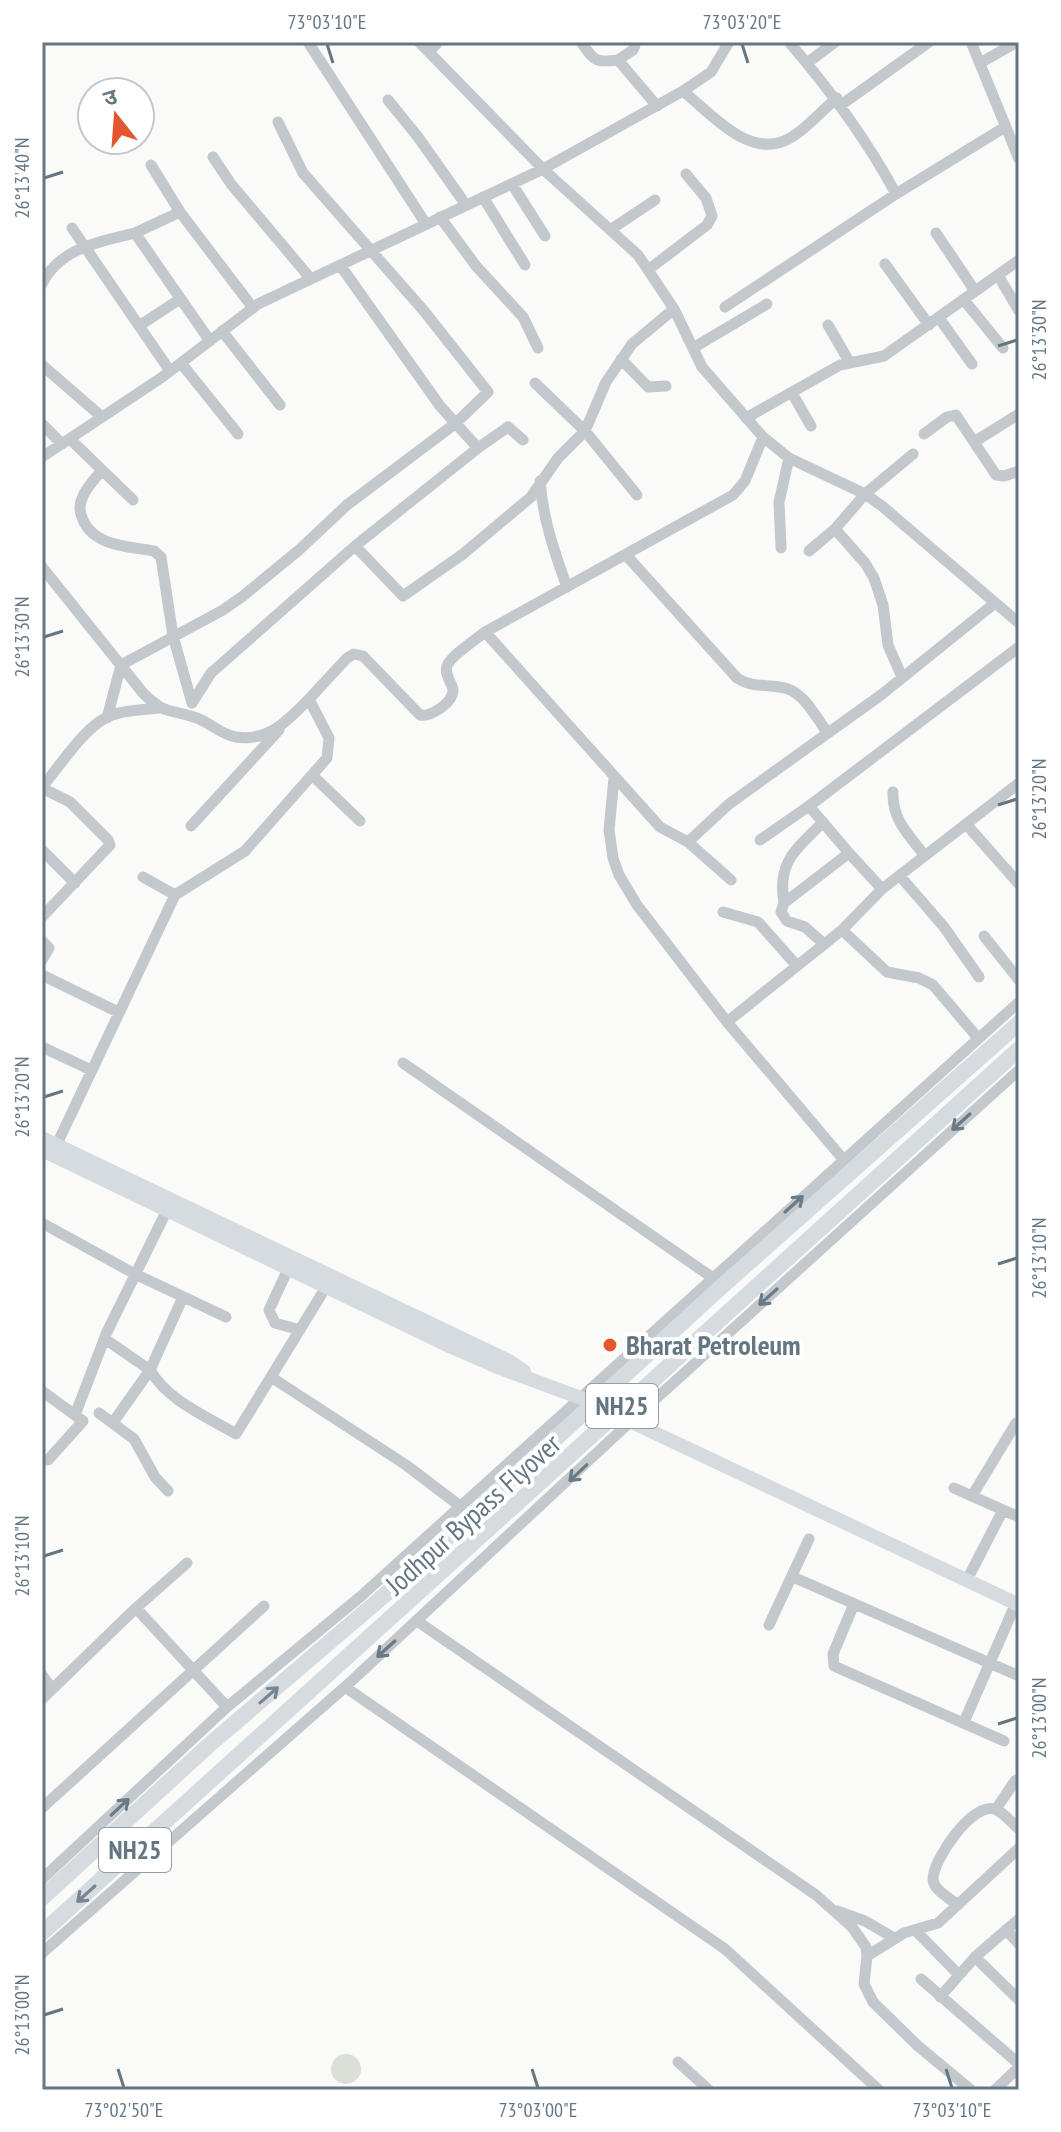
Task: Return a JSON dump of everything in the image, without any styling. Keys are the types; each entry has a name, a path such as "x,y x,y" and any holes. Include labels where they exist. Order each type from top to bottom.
{"highway":[{"name":"Jodhpur Bypass Flyover","path":"42,1898 209,1745 387,1593 720,1288 1019,1023"},
{"name":"Jodhpur Bypass Flyover","path":"42,1933 1019,1049"}],"main road":[{"path":"42,1138 49,1147 167,1210 288,1269 500,1368 581,1398 1017,1604"},
{"path":"49,1147 509,1361 540,1381"}],"street":[{"path":"308,42 426,224"},
{"path":"419,42 543,169 638,255 674,309 702,367 763,437 789,458 865,494 882,506 1019,623"},
{"path":"429,52 438,42"},
{"path":"581,42 594,60 601,62 618,60 633,50 636,42"},
{"path":"42,457 170,371 253,308 543,169 657,106 711,72 729,42"},
{"path":"789,42 839,102 877,158 896,194"},
{"path":"807,63 835,42"},
{"path":"683,91 737,135 769,144 782,142 929,42"},
{"path":"971,42 1019,159"},
{"path":"980,63 1017,42"},
{"path":"618,60 657,106"},
{"path":"388,100 466,205"},
{"path":"107,718 121,665 243,596 347,505 456,423 488,392 424,311 303,173 278,122"},
{"path":"725,307 896,194 1005,127"},
{"path":"213,157 231,184 311,279"},
{"path":"151,165 180,212 253,308"},
{"path":"648,270 707,225 712,216 706,198 686,174"},
{"path":"512,184 545,236"},
{"path":"483,197 525,265"},
{"path":"610,230 655,200"},
{"path":"42,284 54,266 84,246 135,233 180,212"},
{"path":"440,217 476,266 523,317 538,348"},
{"path":"72,228 170,371"},
{"path":"135,233 210,341"},
{"path":"936,233 975,291"},
{"path":"746,418 840,365 884,356 1019,260"},
{"path":"885,264 972,364"},
{"path":"340,265 440,406 478,448"},
{"path":"998,275 1019,311"},
{"path":"139,326 180,299"},
{"path":"964,300 1003,348"},
{"path":"693,348 767,304"},
{"path":"355,546 403,596 463,554 531,497 558,458 585,431 606,382 632,344 674,309"},
{"path":"828,325 850,363"},
{"path":"222,331 280,405"},
{"path":"621,359 648,387 666,386"},
{"path":"181,363 238,434"},
{"path":"42,365 102,417"},
{"path":"535,383 585,431 637,495"},
{"path":"792,393 811,426"},
{"path":"974,442 1019,414"},
{"path":"924,434 947,417 956,415 996,475 1019,471"},
{"path":"42,424 133,500"},
{"path":"185,714 211,673 355,546 508,427 523,440"},
{"path":"191,826 350,655 359,655 420,715 431,715 451,697 452,686 446,672 448,663 485,632 733,495 745,481 763,437"},
{"path":"809,551 835,529 865,494 913,454"},
{"path":"781,548 779,502 789,458"},
{"path":"101,471 83,494 79,506 81,517 93,536 105,542 154,551 161,557 173,636 192,703"},
{"path":"540,481 542,511 567,587"},
{"path":"835,529 874,578 883,605 884,631 902,677"},
{"path":"626,555 737,678 748,685 785,688 796,693 827,732"},
{"path":"42,567 159,708"},
{"path":"688,842 729,804 902,677 995,603"},
{"path":"485,632 660,827 688,842 731,880"},
{"path":"760,840 1019,647"},
{"path":"49,1147 91,1070 175,895 245,851 327,758 329,738 309,699"},
{"path":"42,917 110,845 70,802 42,788 88,732 107,718 159,708 185,714 236,737 279,729"},
{"path":"312,775 360,821"},
{"path":"614,778 609,830 613,858 637,905 727,1022 843,1159"},
{"path":"727,1022 842,930 882,889 1019,783"},
{"path":"893,792 892,807 898,822 925,856"},
{"path":"809,806 882,889"},
{"path":"823,822 785,866 781,883 783,917 805,927 824,944"},
{"path":"966,824 1019,884"},
{"path":"42,850 75,883"},
{"path":"784,903 849,853"},
{"path":"900,876 951,936 979,977"},
{"path":"143,877 175,895"},
{"path":"723,912 758,922 797,966"},
{"path":"842,930 887,972 919,978 933,985 978,1038"},
{"path":"984,936 1019,980"},
{"path":"42,941 49,948 42,960"},
{"path":"42,975 118,1012"},
{"path":"42,1879 227,1707 360,1597 1019,1002"},
{"path":"42,1047 91,1070"},
{"path":"403,1063 713,1278"},
{"path":"42,1953 345,1687 629,1423 1019,1070"},
{"path":"75,1415 105,1339 167,1210"},
{"path":"43,1226 226,1317"},
{"path":"288,1269 269,1310 275,1323 300,1330"},
{"path":"105,1339 150,1370 163,1388 180,1402 236,1434 326,1287"},
{"path":"114,1421 150,1370 183,1297"},
{"path":"271,1377 406,1465 460,1506"},
{"path":"42,1391 83,1421 48,1460 42,1460"},
{"path":"99,1413 114,1421 142,1448 155,1477 168,1491"},
{"path":"972,1496 1016,1423"},
{"path":"954,1488 1014,1512 967,1580"},
{"path":"769,1625 809,1539"},
{"path":"42,1699 187,1563"},
{"path":"793,1577 1019,1676"},
{"path":"854,1604 833,1654 834,1666 1004,1741"},
{"path":"964,1722 1017,1604"},
{"path":"42,1808 264,1606"},
{"path":"136,1608 227,1707"},
{"path":"417,1621 803,1886 833,1910 860,1937 867,1956 864,1984 873,2002 918,2046 971,2090"},
{"path":"42,1675 52,1689"},
{"path":"345,1687 725,1949 879,2090"},
{"path":"958,1905 936,1887 933,1876 948,1844 959,1829 980,1811 996,1809 1019,1779"},
{"path":"996,1809 1019,1829"},
{"path":"867,1956 894,1938 938,1923 1019,1848"},
{"path":"833,1910 865,1921 894,1938"},
{"path":"940,1997 975,1957 1019,1919"},
{"path":"1006,1930 1019,1944"},
{"path":"916,1931 959,1975"},
{"path":"975,1957 1019,2000"},
{"path":"921,1979 1019,2065 995,2090"},
{"path":"678,2062 709,2090"}],"shaded area":[{"path":"346,2054 357,2058 361,2069 357,2080 346,2084 335,2080 331,2069 335,2058"}],"place":[{"name":"Bharat Petroleum","path":"610,1345"}]}
